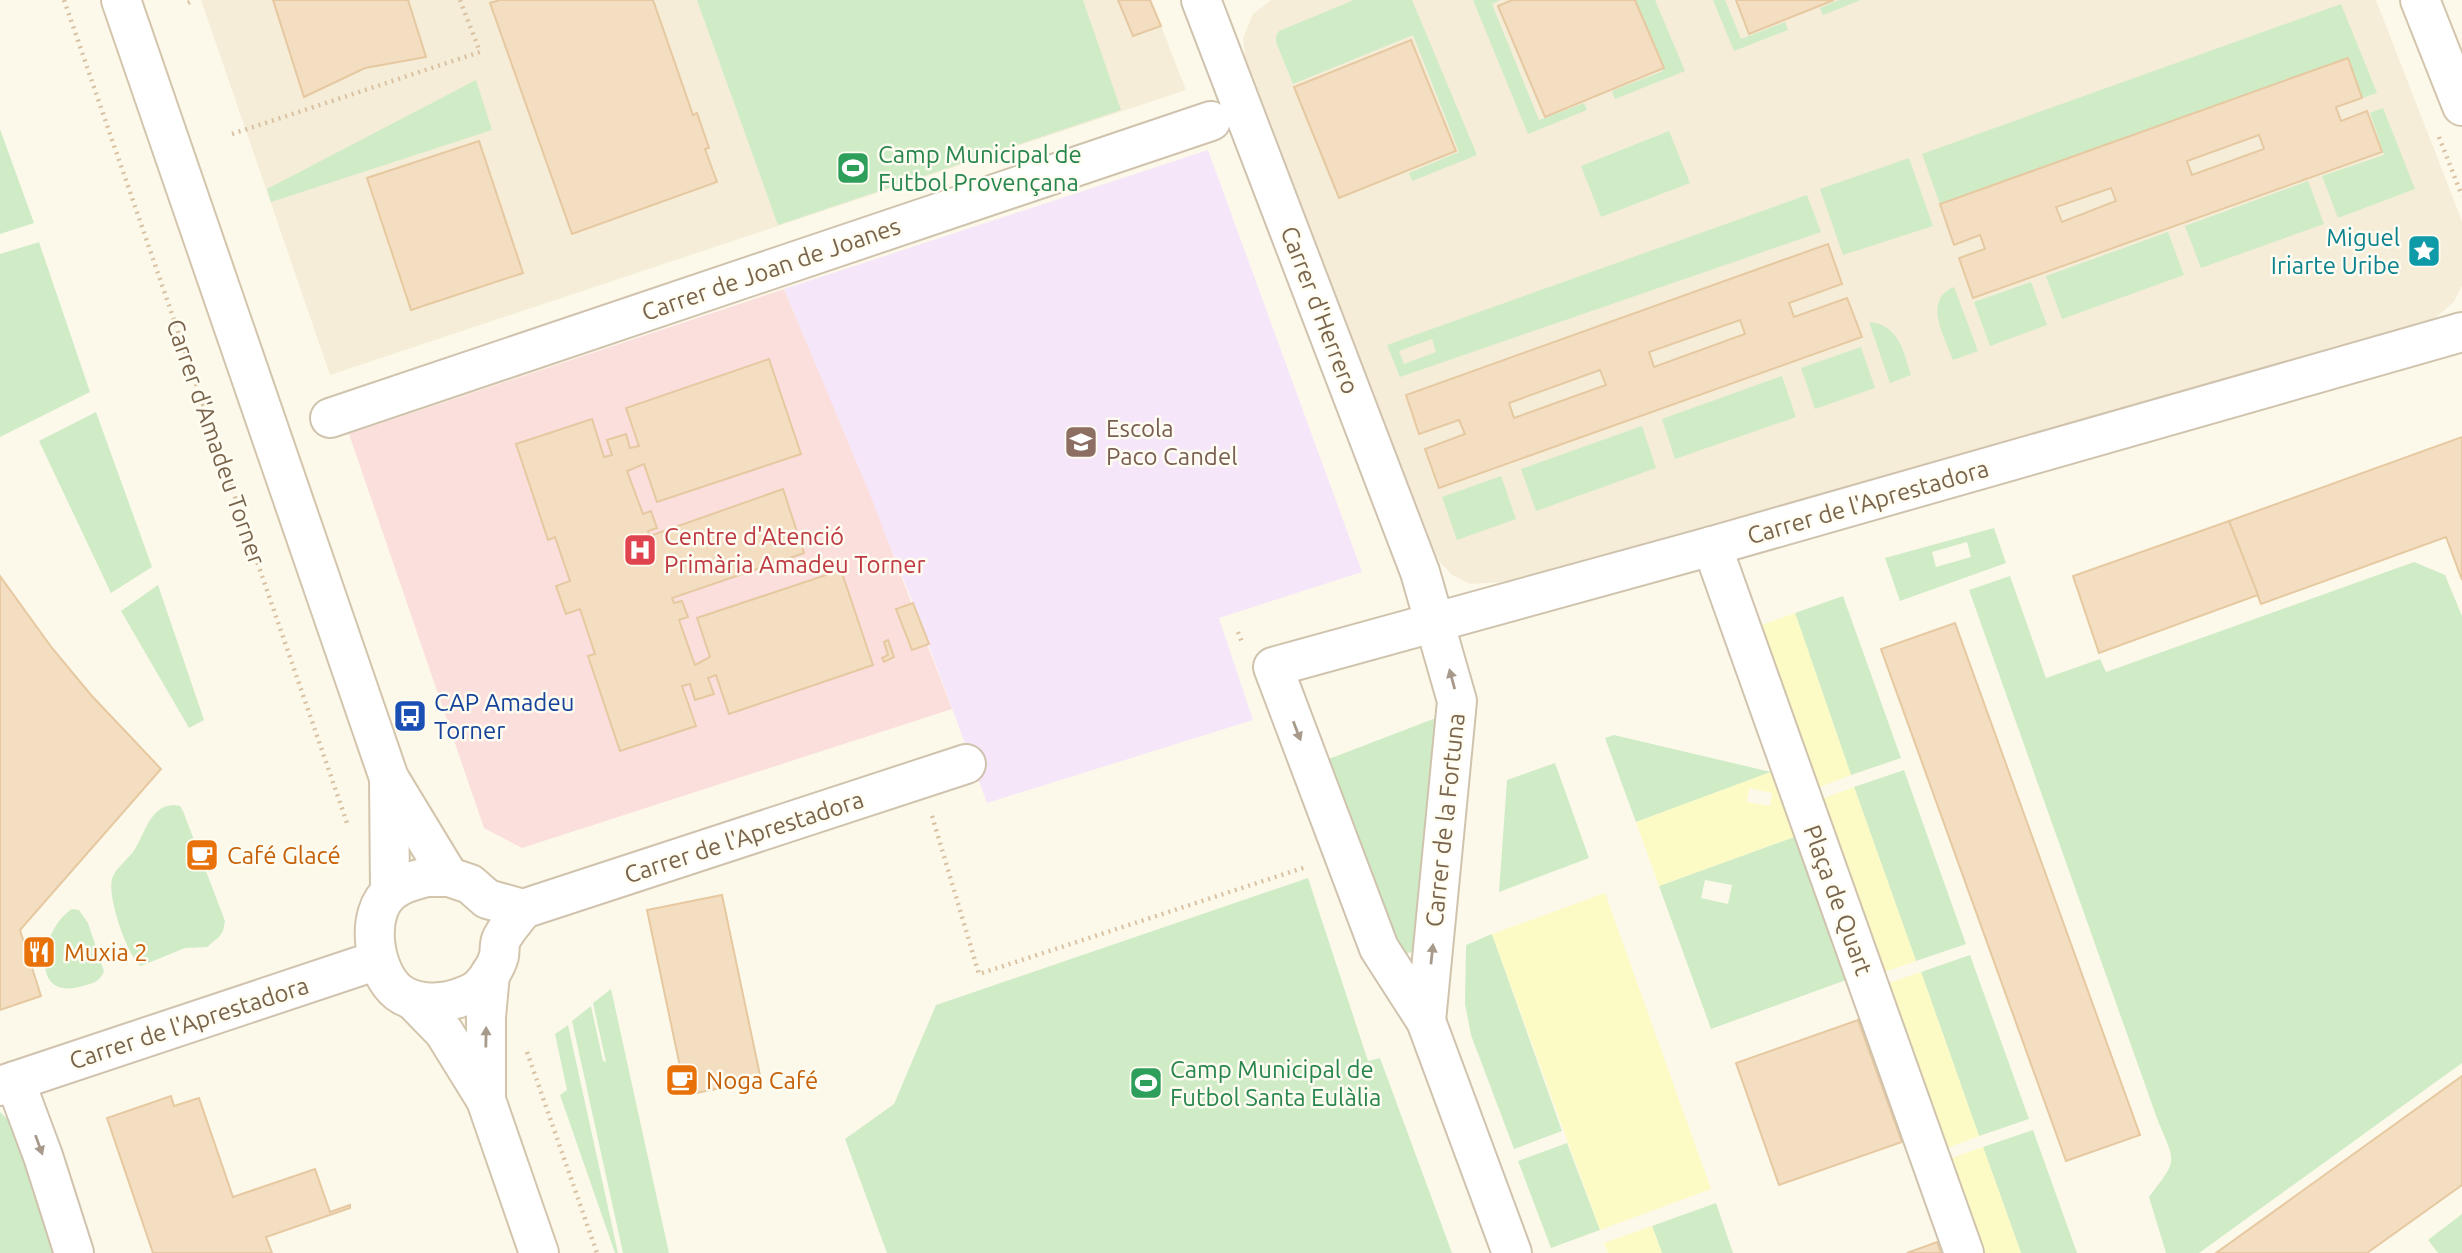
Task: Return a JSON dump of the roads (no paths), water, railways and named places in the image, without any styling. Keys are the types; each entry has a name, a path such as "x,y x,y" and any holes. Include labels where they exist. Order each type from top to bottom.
{"street":[{"path":"121,0 389,778 449,877"},
{"name":"Carrer d'Herrero","path":"1201,0 1415,559 1436,622"},
{"path":"2420,0 2462,106"},
{"name":"Carrer de Joan de Joanes","path":"330,418 1211,121"},
{"name":"Carrer de l'Aprestadora","path":"1273,667 1712,546 2462,332"},
{"name":"Plaça de Quart","path":"1712,546 1964,1253"},
{"name":"Carrer de la Fortuna","path":"1426,1021 1457,701 1436,622"},
{"name":"Carrer de la Fortuna","path":"1273,667 1379,948 1426,1021 1512,1253"},
{"name":"Carrer de l'Aprestadora","path":"523,909 966,764"},
{"path":"389,778 390,892"},
{"path":"413,1000 436,1003 460,998 479,988 498,959 501,940 523,909 487,899 470,884 449,877 427,877 404,883 390,892 379,908 373,935 385,977 398,992 413,1000 444,1032 485,1100 539,1253"},
{"name":"Carrer de l'Aprestadora","path":"7,1084 378,960"},
{"path":"485,1100 486,1017 490,974"},
{"path":"7,1084 43,1156 74,1253"}],"place":[{"name":"Camp Municipal de Futbol Provençana","path":"853,168"},
{"name":"Miguel Iriarte Uribe","path":"2424,251"},
{"name":"Escola Paco Candel","path":"1081,442"},
{"name":"Centre d'Atenció Primària Amadeu Torner","path":"640,550"},
{"name":"CAP Amadeu Torner","path":"410,716"},
{"name":"Café Glacé","path":"202,855"},
{"name":"Muxia 2","path":"39,952"},
{"name":"Noga Café","path":"682,1080"},
{"name":"Camp Municipal de Futbol Santa Eulàlia","path":"1146,1083"}]}
